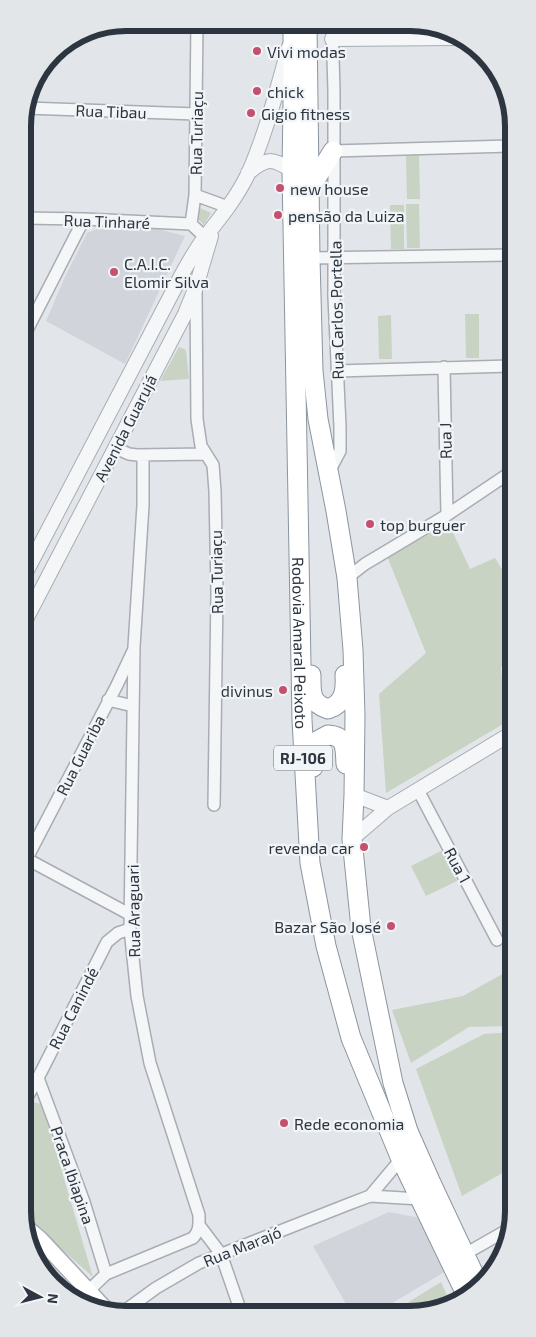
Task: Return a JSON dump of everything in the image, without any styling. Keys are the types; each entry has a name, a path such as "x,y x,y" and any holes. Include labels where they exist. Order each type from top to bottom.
{"highway":[{"name":"Rodovia Amaral Peixoto","path":"298,31 293,105 292,171 302,720 310,863 326,946 351,1038 401,1159 464,1289"},
{"name":"RJ-106","path":"298,31 310,188 313,371 318,419 347,578 354,659 355,716 352,839 359,914 393,1083 408,1131 476,1279"},
{"path":"310,188 333,151"},
{"path":"299,525 306,556 312,697 319,706 328,710 340,703 346,683 345,656 335,566 321,470 324,450"},
{"path":"331,964 331,937 318,867 313,796 313,753 315,742 328,735 339,737 343,740 346,764 346,853 351,896 359,914"}],"main road":[{"path":"34,1234 41,1240 84,1294"}],"street":[{"name":"Rua Turiaçu","path":"192,224 195,194 197,31"},
{"name":"Avenida Guarujá","path":"31,563 157,319 181,276 248,174 296,31"},
{"name":"Rua Carlos Portella","path":"328,473 340,451 334,297 334,91 332,31"},
{"path":"332,39 445,38"},
{"name":"Rua Tibau","path":"33,108 196,114"},
{"path":"333,151 505,146"},
{"name":"Avenida Guarujá","path":"248,174 258,164 268,160 281,163 292,171"},
{"path":"195,194 228,207"},
{"name":"Rua Tinharé","path":"31,218 192,224"},
{"path":"31,322 84,219"},
{"path":"192,224 209,233"},
{"name":"Avenida Guarujá","path":"31,610 185,314 196,287 209,233"},
{"path":"310,258 505,255"},
{"name":"Rua Turiaçu","path":"196,287 197,419 199,441 214,470 218,592 214,806"},
{"path":"157,319 188,334 196,342"},
{"path":"337,371 505,366"},
{"name":"Rua J","path":"444,367 447,515"},
{"path":"115,448 129,454 143,455 206,454"},
{"name":"Rua Araguari","path":"143,455 143,505 134,647 130,928 137,996 148,1054 199,1215 199,1225"},
{"path":"84,461 103,471"},
{"path":"347,578 365,564 447,515 505,476"},
{"path":"31,546 38,550"},
{"name":"Rua Guariba","path":"31,850 134,647"},
{"path":"108,700 133,706"},
{"path":"352,839 388,808 505,742"},
{"name":"Rua 1","path":"418,790 498,940"},
{"path":"354,795 388,808"},
{"path":"31,863 131,915"},
{"name":"Rua Canindé","path":"31,1090 107,942 118,933 130,928"},
{"name":"Praca Ibiapina","path":"38,1078 84,1202 106,1274"},
{"name":"Rua Marajó","path":"370,1196 401,1159"},
{"name":"Rua Marajó","path":"131,1306 156,1288 199,1263 370,1196 420,1199"},
{"path":"199,1225 221,1254 239,1306"},
{"path":"84,1294 106,1274 193,1238 198,1232 199,1225"},
{"path":"465,1254 502,1233"}],"shaded area":[{"path":"154,228 185,236 125,364 46,321 87,233 97,229"},
{"path":"389,1212 421,1218 446,1271 387,1306 347,1306 313,1246"}],"green space":[{"path":"419,155 420,199 407,199 406,156"},
{"path":"406,204 419,204 420,248 407,248"},
{"path":"390,205 404,205 404,249 391,249"},
{"path":"200,208 211,213 204,225 197,218"},
{"path":"465,314 479,314 479,358 466,358"},
{"path":"391,315 392,359 379,359 378,316"},
{"path":"179,347 186,350 189,379 160,381"},
{"path":"503,374 505,374 505,417 504,417"},
{"path":"449,524 470,569 495,558 505,574 505,664 501,667 505,723 386,793 379,694 426,653 387,556"},
{"path":"443,850 457,881 426,896 411,866"},
{"path":"505,972 505,1026 469,1027 411,1063 392,1010 463,996"},
{"path":"505,1033 505,1172 462,1196 416,1069 484,1034"},
{"path":"32,1102 42,1104 93,1277 32,1223"},
{"path":"441,1282 448,1298 435,1303 402,1306"}],"place":[{"name":"Vivi modas","path":"257,51"},
{"name":"chick","path":"257,91"},
{"name":"Gigio fitness","path":"251,113"},
{"name":"new house","path":"280,188"},
{"name":"pensão da Luiza","path":"278,215"},
{"name":"C.A.I.C. Elomir Silva","path":"114,272"},
{"name":"top burguer","path":"370,524"},
{"name":"divinus","path":"283,690"},
{"name":"revenda car","path":"364,847"},
{"name":"Bazar São José","path":"391,926"},
{"name":"Rede economia","path":"284,1123"}]}
